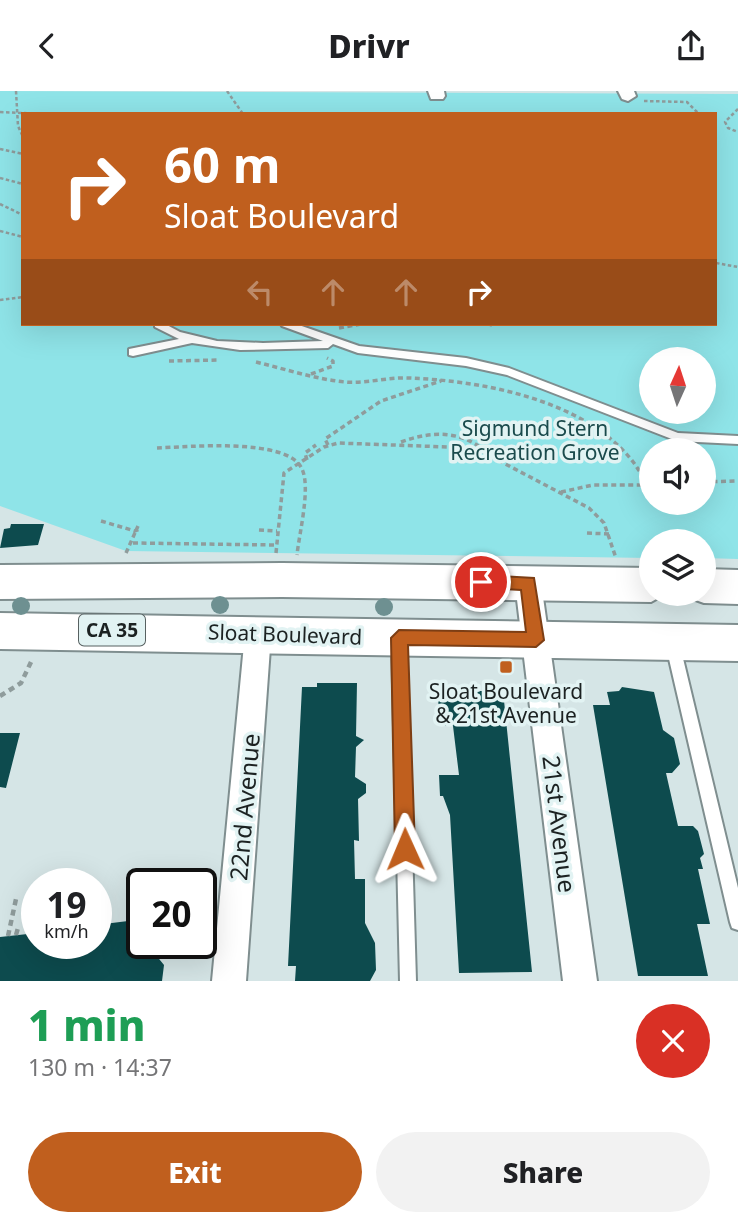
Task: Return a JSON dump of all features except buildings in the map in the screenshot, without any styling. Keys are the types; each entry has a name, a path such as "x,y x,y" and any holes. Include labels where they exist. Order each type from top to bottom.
{"main road":[{"path":"0,582 237,579 635,585"},
{"path":"716,586 738,587"},
{"name":"Sloat Boulevard","path":"0,631 197,630 399,638 738,643"}],"street":[{"name":"21st Avenue","path":"528,583 580,981"},
{"name":"22nd Avenue","path":"229,981 258,634"}],"lane":[{"path":"162,326 188,341"},
{"path":"291,326 338,344 390,355 487,366 543,384 677,437 738,440"},
{"path":"133,352 188,341 222,345 338,344"},
{"path":"399,638 408,981"},
{"path":"673,642 738,922"}],"path":[{"path":"16,91 19,113 16,123 21,133"},
{"path":"227,91 242,112"},
{"path":"633,96 687,102 697,112"},
{"path":"725,125 726,118 738,109"},
{"path":"0,112 19,113"},
{"path":"717,125 725,125 738,132"},
{"path":"0,149 21,154"},
{"path":"0,178 21,183"},
{"path":"0,204 6,205 5,209 21,214"},
{"path":"0,231 21,236"},
{"path":"717,263 738,268"},
{"path":"0,300 21,297"},
{"path":"311,374 333,366 331,359 321,356"},
{"path":"164,361 227,360"},
{"path":"247,361 343,382 392,378 444,380 507,391 569,416 620,447 639,469"},
{"path":"328,445 325,439 371,407 404,392 444,380"},
{"path":"397,444 421,435 461,435 474,440 486,453"},
{"path":"307,460 305,453 316,445"},
{"path":"275,557 282,478 289,468 307,460 328,445 456,445 486,453 589,507 604,523 618,562 635,585"},
{"path":"157,448 268,449 284,453 299,463 303,479 297,557"},
{"path":"716,482 738,481"},
{"path":"561,492 593,485 639,485"},
{"path":"101,521 137,529 123,557"},
{"path":"259,530 278,531"},
{"path":"587,533 609,534"},
{"path":"132,543 276,545"},
{"path":"0,696 21,683 31,662"},
{"path":"8,936 16,899"}],"green space":[{"name":"Sigmund Stern Recreation Grove","path":"0,91 738,94 738,559 716,558 716,529 639,529 639,558 126,551 0,506"}],"place":[{"name":"Sloat Boulevard & 21st Avenue","path":"506,667"}],"route":[{"path":"405,849 399,638 536,640 528,583 481,582"}]}
